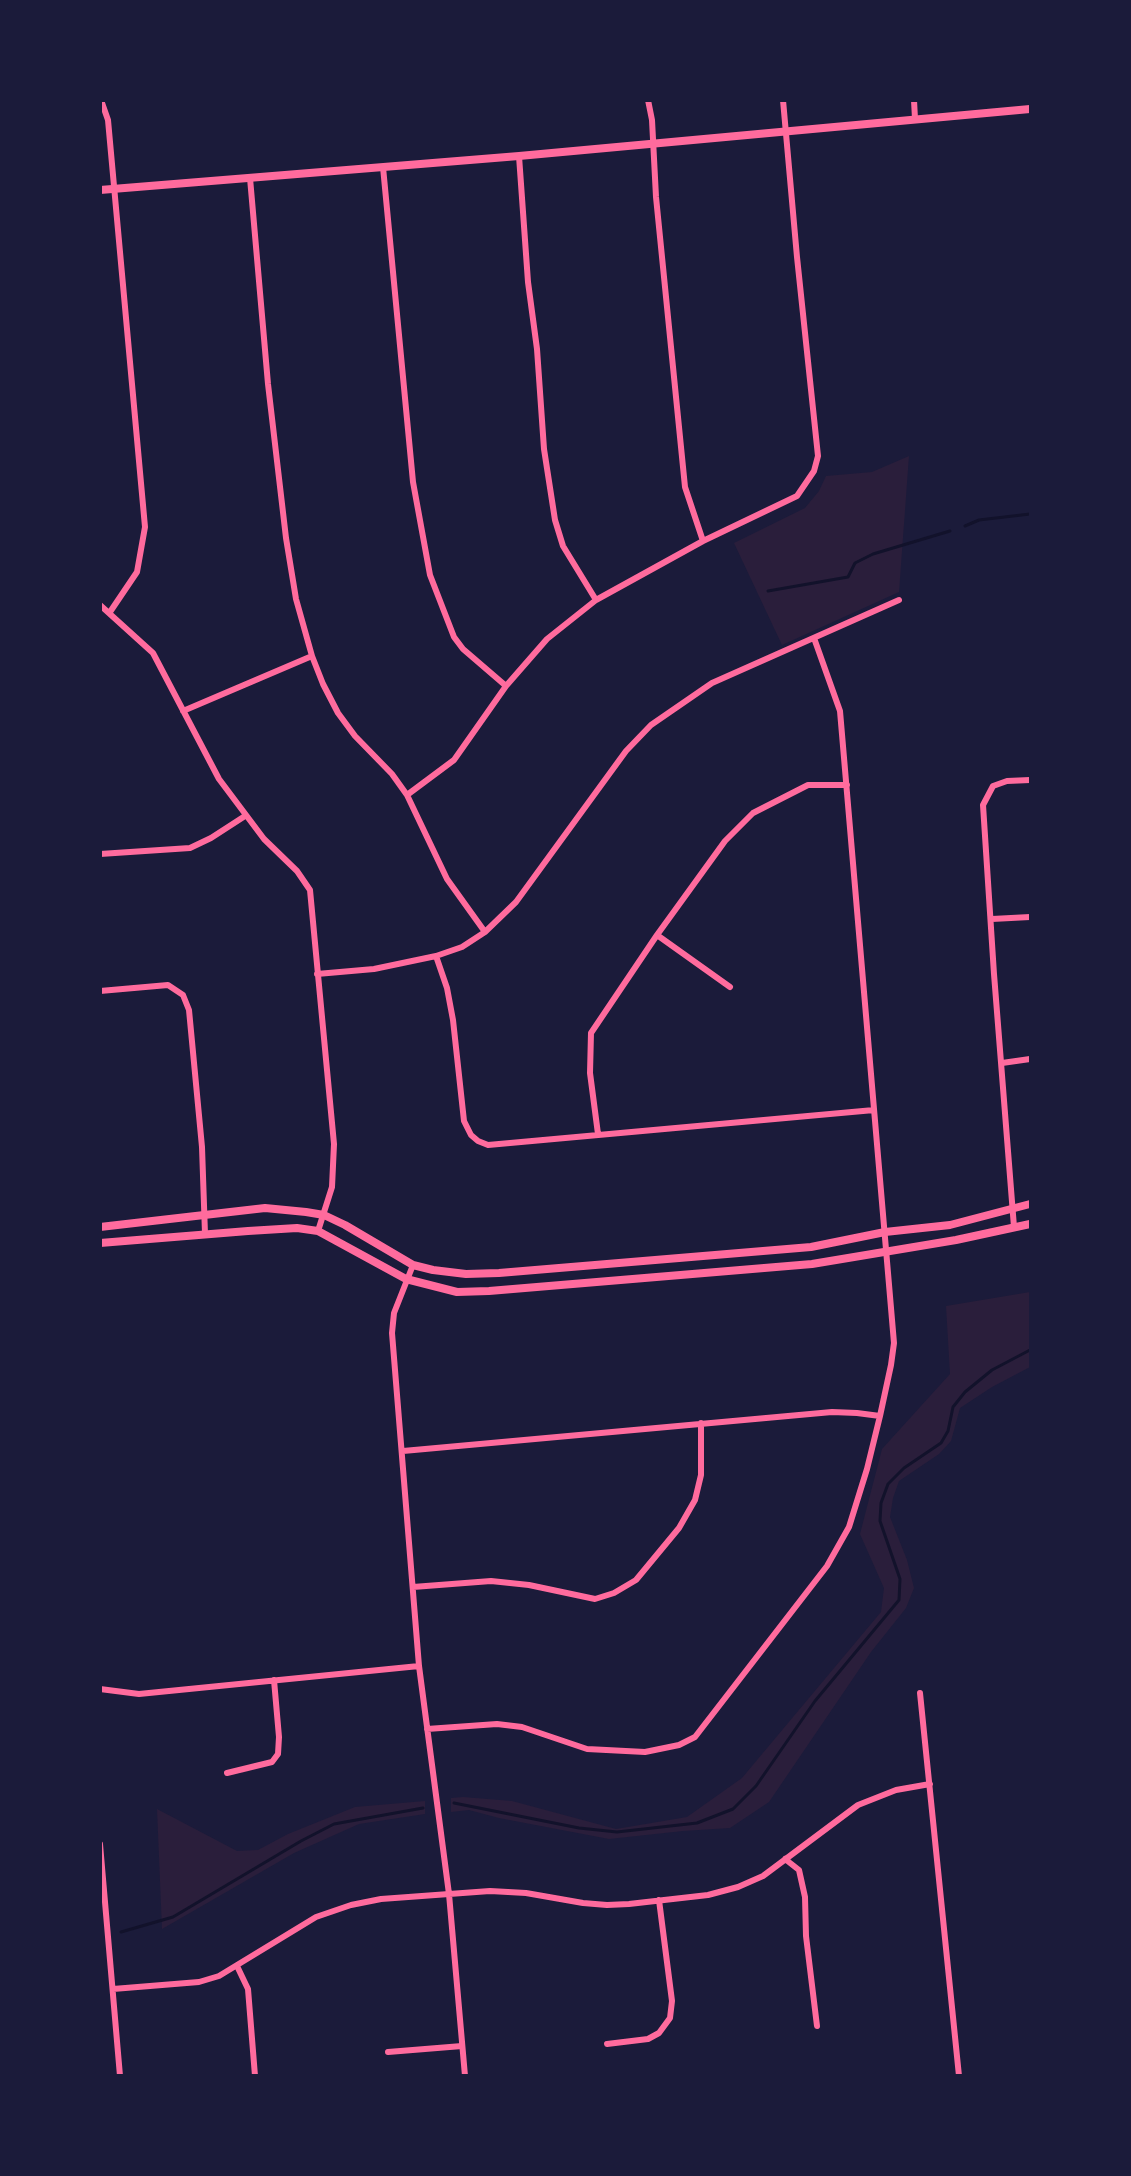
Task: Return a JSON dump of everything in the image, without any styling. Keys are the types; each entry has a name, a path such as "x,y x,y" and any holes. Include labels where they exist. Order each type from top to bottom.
{"street":[{"path":"101,100 108,120 146,527 137,573 110,612"},
{"path":"648,100 652,120 657,208 685,487 703,541"},
{"path":"407,795 454,760 506,686 547,639 596,600 703,541 797,496 814,471 818,456 783,100"},
{"path":"914,100 915,119"},
{"path":"100,190 519,156 1030,109"},
{"path":"519,156 544,449 555,520 563,546 596,600"},
{"path":"383,167 412,482 430,575 454,637 463,649 506,686"},
{"path":"250,178 268,384 286,538 296,599 312,656 338,713 355,736 392,774 407,795 447,879 485,932"},
{"path":"317,974 374,969 436,956 462,947 485,932 516,902 626,751 651,725 712,683 899,600"},
{"path":"100,605 153,653 219,779 245,816 264,839 297,871 310,890 334,1143 332,1188 318,1231"},
{"path":"427,1729 497,1724 522,1727 587,1749 645,1752 679,1745 695,1737 812,1585 839,1547 852,1518 880,1416 894,1343 840,711 814,638"},
{"path":"183,711 312,656"},
{"path":"1014,1227 983,805 993,786 1030,780"},
{"path":"597,1134 590,1073 591,1033 657,935 725,841 753,813 808,785 847,785"},
{"path":"100,854 190,848 212,838 245,816"},
{"path":"992,919 1030,917"},
{"path":"657,935 730,987"},
{"path":"436,956 447,988 453,1020 464,1121 471,1135 488,1145 874,1110"},
{"path":"100,991 168,985 183,995 189,1010 202,1147 205,1234"},
{"path":"1002,1063 1030,1059"},
{"path":"100,1227 265,1208 324,1215 413,1265 466,1274 811,1247 885,1232 950,1225 1030,1204"},
{"path":"100,1243 297,1228 318,1231 406,1279 457,1292 771,1268 887,1251 1030,1224"},
{"path":"413,1265 394,1313 392,1333 419,1666 449,1894 465,2076"},
{"path":"403,1451 831,1412 880,1416"},
{"path":"412,1587 490,1581 529,1585 595,1599 614,1593 636,1580 679,1528 695,1500 701,1475 701,1424"},
{"path":"100,1689 139,1694 419,1666"},
{"path":"227,1773 272,1762 278,1754 279,1737 274,1680"},
{"path":"920,1694 959,2076"},
{"path":"113,1989 199,1982 219,1976 316,1917 351,1905 381,1899 490,1891 526,1893 607,1905 629,1905 708,1895 738,1887 763,1876 858,1805 896,1790 930,1784"},
{"path":"100,1845 120,2076"},
{"path":"785,1859 799,1870 805,1897 806,1936 817,2026"},
{"path":"607,2044 648,2039 659,2033 670,2018 672,2001 659,1900"},
{"path":"237,1966 248,1989 255,2076"},
{"path":"388,2052 462,2046"}],"shaded area":[{"path":"909,456 899,592 782,645 734,543 805,508 819,491 826,476 872,472"},
{"path":"1030,1292 1030,1367 992,1387 960,1408 951,1441 939,1454 899,1481 890,1517 907,1560 914,1588 906,1608 871,1652 769,1802 730,1828 609,1839 469,1810 451,1812 451,1798 512,1801 616,1829 687,1817 742,1778 881,1612 884,1588 860,1534 882,1449 950,1374 946,1306"},
{"path":"425,1801 425,1814 359,1824 294,1853 162,1929 157,1809 237,1851 258,1850 288,1834 355,1807"}],"waterway":[{"path":"965,526 979,520 1030,514"},
{"path":"768,591 848,577 855,563 873,554 950,531"},
{"path":"454,1803 579,1828 617,1832 697,1823 733,1809 756,1786 815,1701 899,1600 900,1579 880,1521 881,1503 888,1484 904,1468 941,1443 948,1431 953,1407 965,1392 992,1370 1030,1350"},
{"path":"121,1932 173,1917 334,1824 423,1808"}]}
